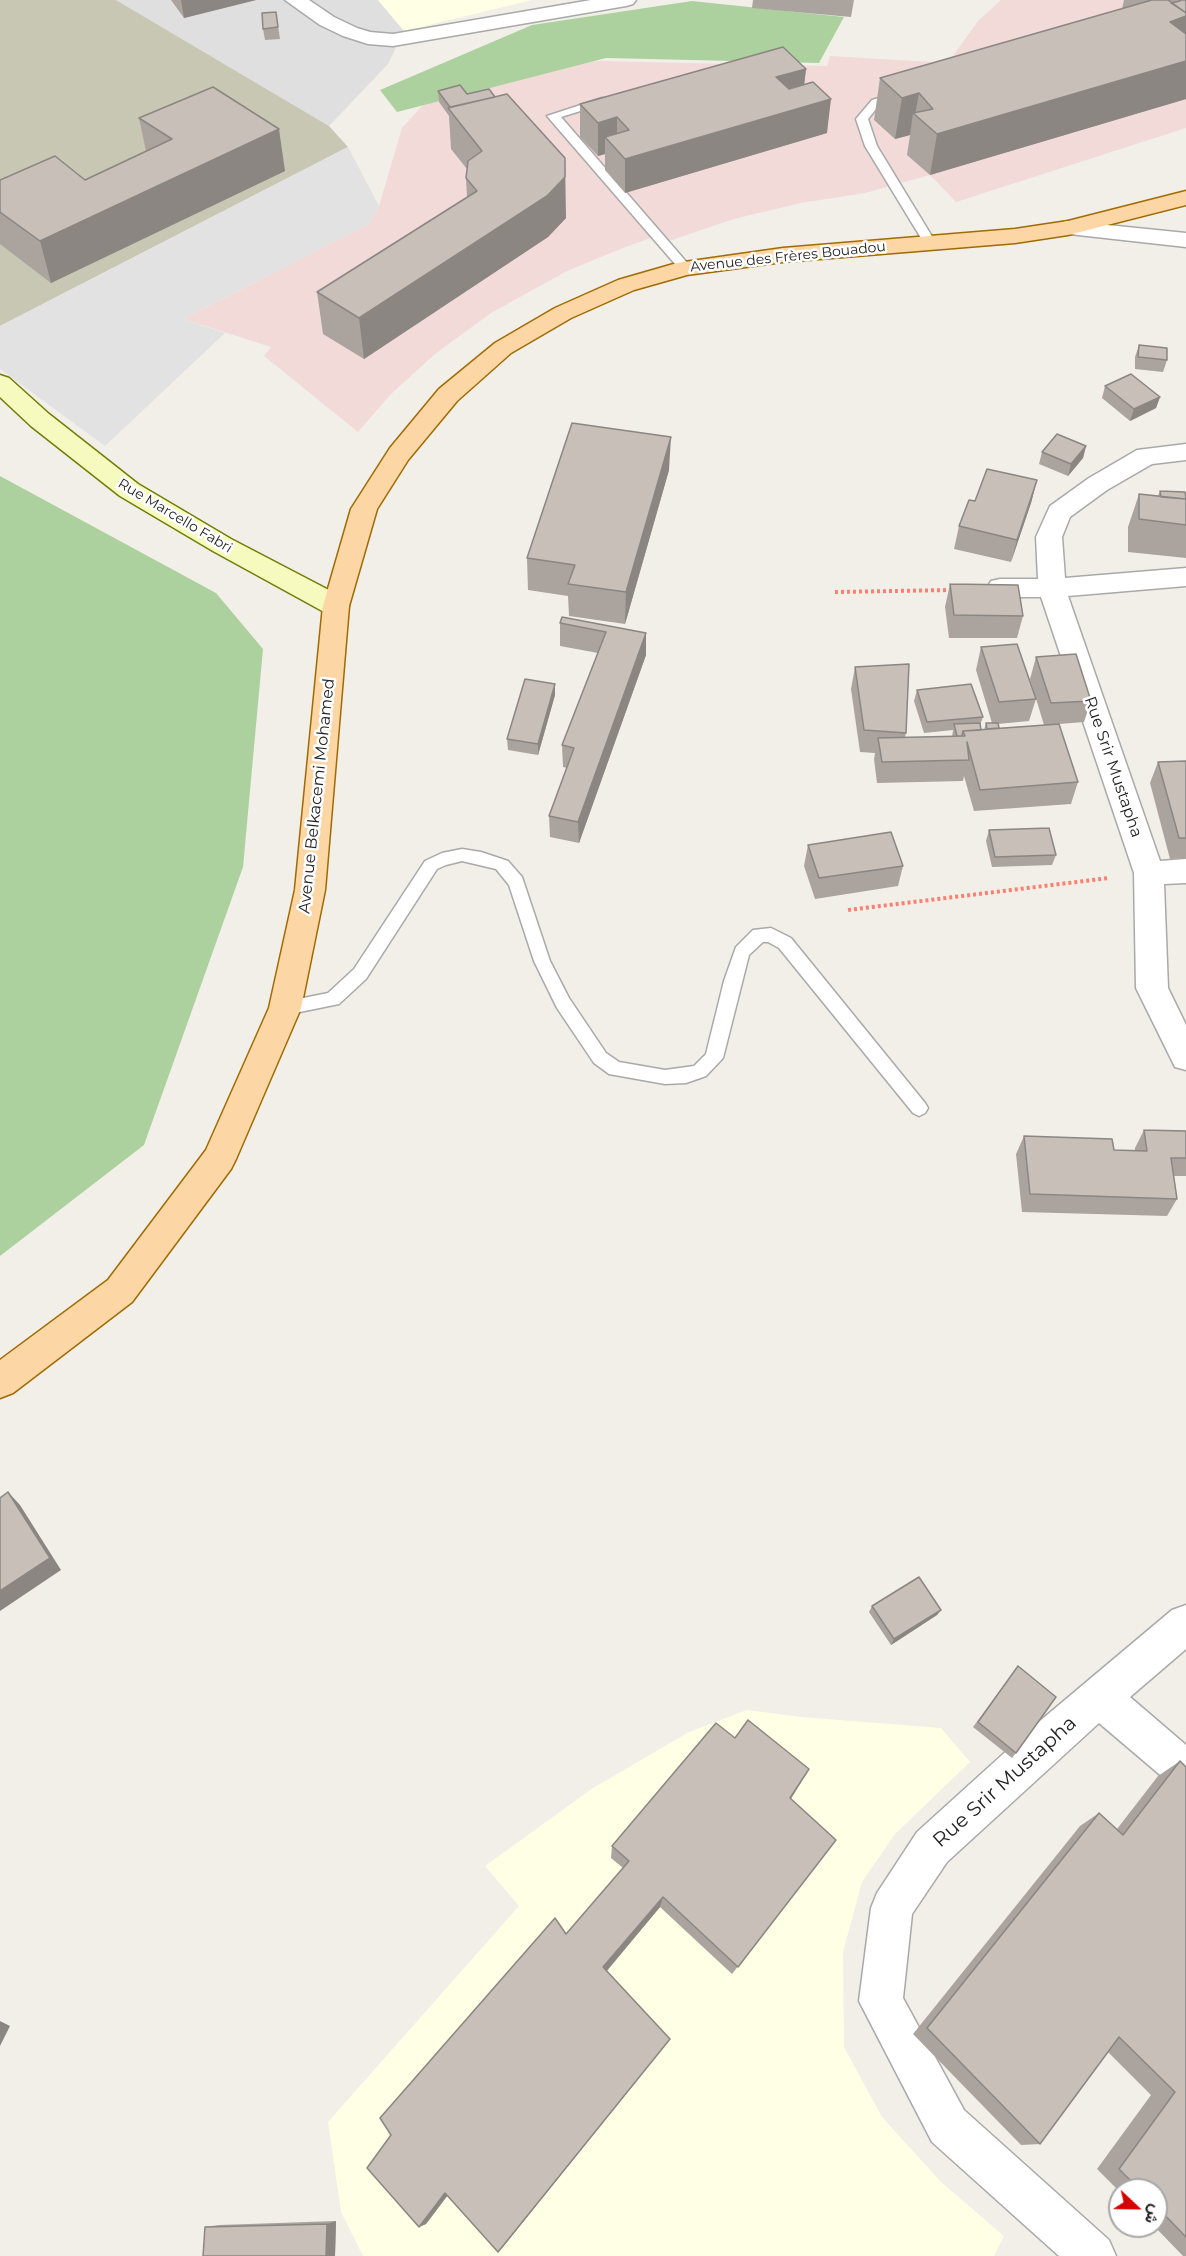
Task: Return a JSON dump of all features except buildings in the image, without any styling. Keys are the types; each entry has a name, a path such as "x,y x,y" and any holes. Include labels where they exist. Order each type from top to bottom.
{"main road":[{"name":"Avenue des Frères Bouadou","path":"336,606 364,509 399,454 447,395 503,348 563,313 626,285 685,268 783,255 1015,236 1068,228 1186,198"},
{"name":"Avenue Belkacemi Mohamed","path":"0,1381 120,1291 219,1159 285,1008 310,890 336,606"}],"street":[{"path":"295,0 327,21 350,32 368,38 393,40 626,0"},
{"path":"1068,228 1186,240"},
{"name":"Rue Marcello Fabri","path":"0,382 40,420 129,490 222,545 336,606"},
{"name":"Rue Srir Mustapha","path":"1186,452 1146,456 1098,484 1059,512 1049,537 1053,588 1149,873 1152,988 1186,1057"},
{"path":"1000,588 1053,588 1186,577"},
{"path":"1149,873 1186,871"},
{"name":"Rue Srir Mustapha","path":"1093,2256 948,2126 881,2001 892,1908 932,1847 1048,1740 1186,1624"},
{"path":"1100,1697 1186,1771"}],"lane":[{"path":"910,91 876,102 862,119 871,146 930,243"},
{"path":"609,99 553,116 685,268"},
{"path":"285,1008 333,999 360,974 431,865 442,859 462,855 482,858 502,865 516,882 542,961 563,1003 600,1058 615,1069 665,1077 686,1076 700,1071 714,1058 742,952 759,935 771,935 785,943 826,997 920,1108"}],"path":[{"path":"835,592 1000,588"},
{"path":"848,910 1149,873"}],"shaded area":[{"path":"0,0 116,0 329,126 348,147 0,326"},
{"path":"116,0 378,0 404,31 388,64 329,126"},
{"path":"378,0 532,0 404,31"},
{"path":"1001,0 1186,0 1186,128 956,202 930,175 865,193 801,203 734,219 666,242 662,234 628,246 567,271 491,313 435,354 391,394 358,432 264,356 271,347 183,319 369,224 379,206 402,128 425,103 510,72 598,61 827,66 830,56 948,63 978,21"},
{"path":"348,147 379,206 369,224 183,319 225,333 105,446 0,369 0,326"},
{"path":"747,1710 801,1717 941,1728 970,1762 895,1834 862,1882 843,1952 844,2047 882,2117 941,2182 1004,2236 994,2256 363,2256 341,2212 328,2122 519,1906 485,1866 593,1788 689,1732"}],"green space":[{"path":"692,1 844,17 819,63 606,58 397,112 380,90 532,25"},
{"path":"0,476 216,593 263,649 243,867 144,1145 0,1256"}]}
